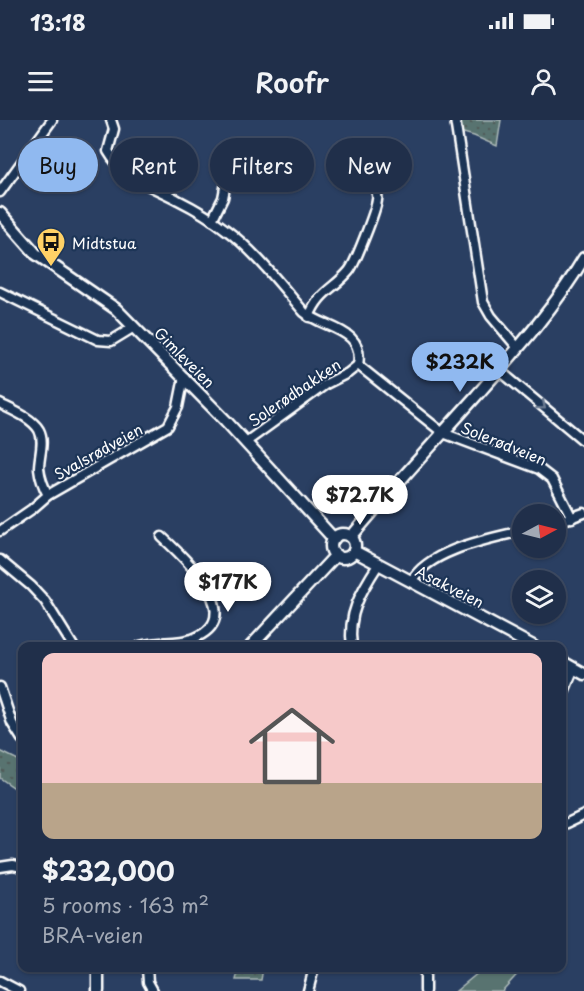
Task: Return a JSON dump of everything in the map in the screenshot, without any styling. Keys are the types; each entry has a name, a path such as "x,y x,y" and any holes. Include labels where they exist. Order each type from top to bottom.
{"main road":[{"name":"Gimleveien","path":"0,213 36,254 106,301 134,327 246,442 334,538"},
{"path":"351,537 518,348 552,307 584,258"},
{"path":"342,534 351,537 355,544 354,551 348,557 336,555 332,547 334,538 342,534"},
{"name":"Asakveien","path":"354,551 525,642"},
{"path":"255,642 336,555"},
{"path":"566,664 584,674"},
{"path":"98,972 98,991"}],"street":[{"path":"0,192 52,120"},
{"path":"111,120 114,129 108,150 112,158 147,187 177,199 236,237 309,316 343,331 351,338 359,352 358,365"},
{"path":"455,120 483,302 491,316 518,348"},
{"path":"212,220 224,192"},
{"path":"309,316 313,305 354,264 377,203 376,192"},
{"path":"0,292 98,340 111,341 134,327"},
{"name":"Solerødveien","path":"358,365 443,433 539,469 552,479 572,518"},
{"name":"Solerødbakken","path":"246,442 326,384 358,365"},
{"path":"499,370 584,441"},
{"name":"Svalsrødveien","path":"0,531 48,495 168,426 178,407 184,377"},
{"path":"0,404 32,423 39,430 41,437 39,469 41,481 48,495"},
{"path":"566,520 584,513"},
{"path":"411,582 423,565 458,549 512,534"},
{"path":"162,537 197,572 209,589 215,607 213,624 195,638 177,642"},
{"path":"0,560 45,601 71,642"},
{"path":"351,642 352,617 356,604 378,565"},
{"path":"566,687 574,668"},
{"path":"0,687 12,723 18,733"},
{"path":"566,824 584,815"},
{"path":"0,867 18,866"},
{"path":"147,972 148,982 153,991"},
{"path":"308,991 313,972"},
{"path":"425,972 425,991"},
{"path":"0,981 19,991"}],"green space":[{"path":"459,120 501,120 497,146 460,132"},
{"path":"0,751 18,760 18,790 0,778"},
{"path":"238,972 262,972 261,980 236,980"},
{"path":"479,972 519,972 502,991 456,991"}],"place":[{"name":"Midtstua","path":"51,268"}]}
